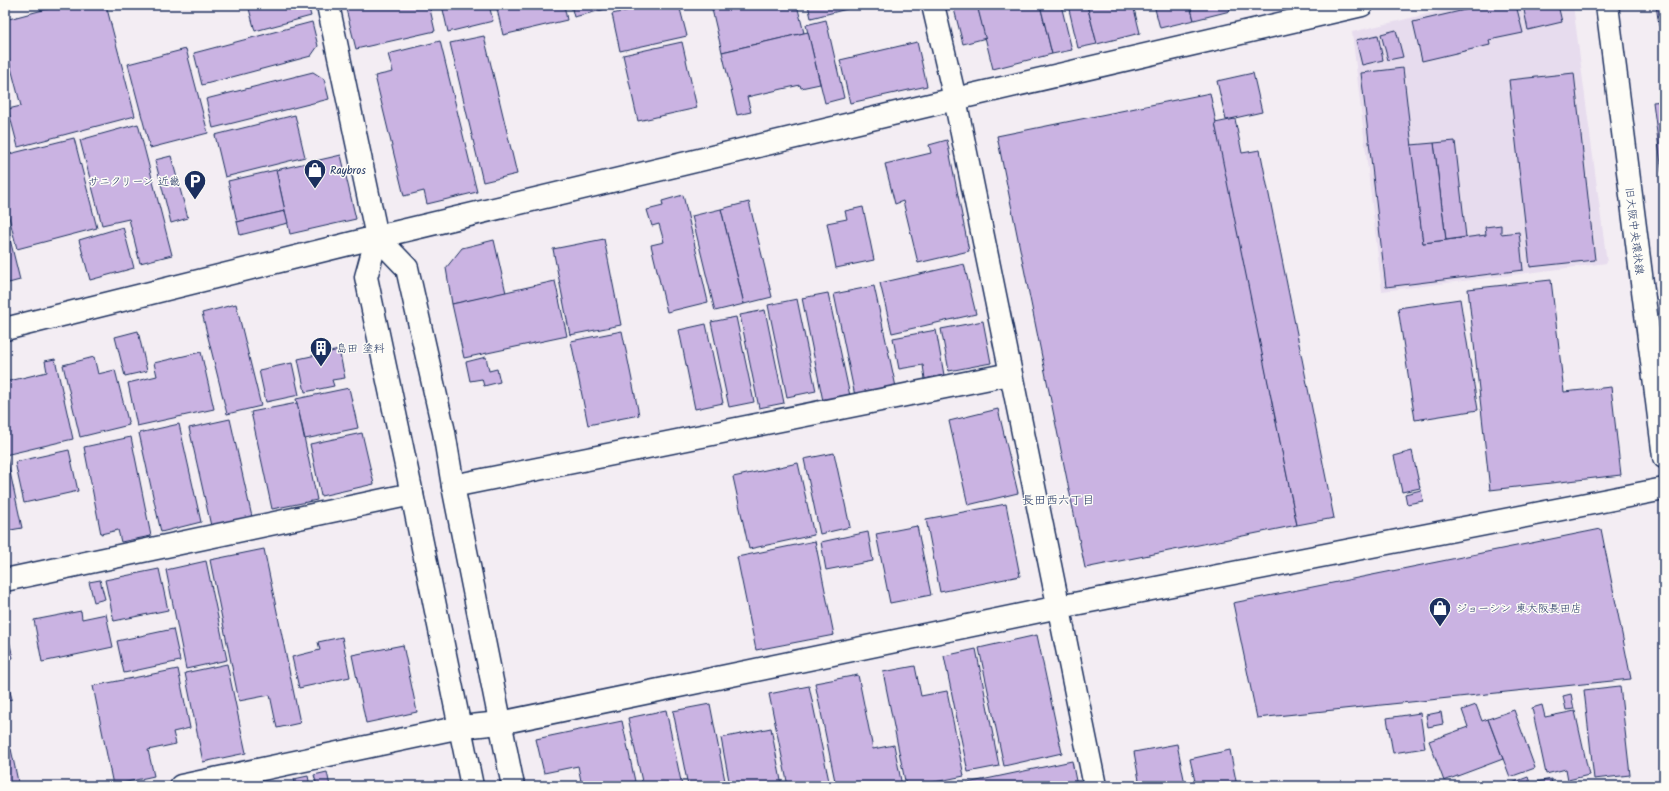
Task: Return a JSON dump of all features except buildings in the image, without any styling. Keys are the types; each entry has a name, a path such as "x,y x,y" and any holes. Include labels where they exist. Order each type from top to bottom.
{"street":[{"path":"328,5 377,237 366,277 472,786"},
{"path":"933,5 955,99 1095,786"},
{"path":"5,329 377,237 955,99 1293,12 1362,5"},
{"name":"旧大阪中央環状線","path":"1607,5 1664,457"},
{"path":"377,237 407,268 444,432 453,486 513,786"},
{"path":"453,486 1010,374"},
{"path":"181,786 460,727 500,723 1059,607 1664,489"},
{"path":"5,580 412,494"}],"shaded area":[{"path":"1465,5 1573,5 1607,263 1382,291 1352,32"}],"place":[{"name":"Raybros","path":"315,190"},
{"name":"サニクリーン 近畿","path":"195,200"},
{"name":"島田 塗料","path":"321,368"},
{"name":"ジョーシン 東大阪長田店","path":"1440,628"}],"district":[{"name":"長田西六丁目","path":"1058,500"}]}
